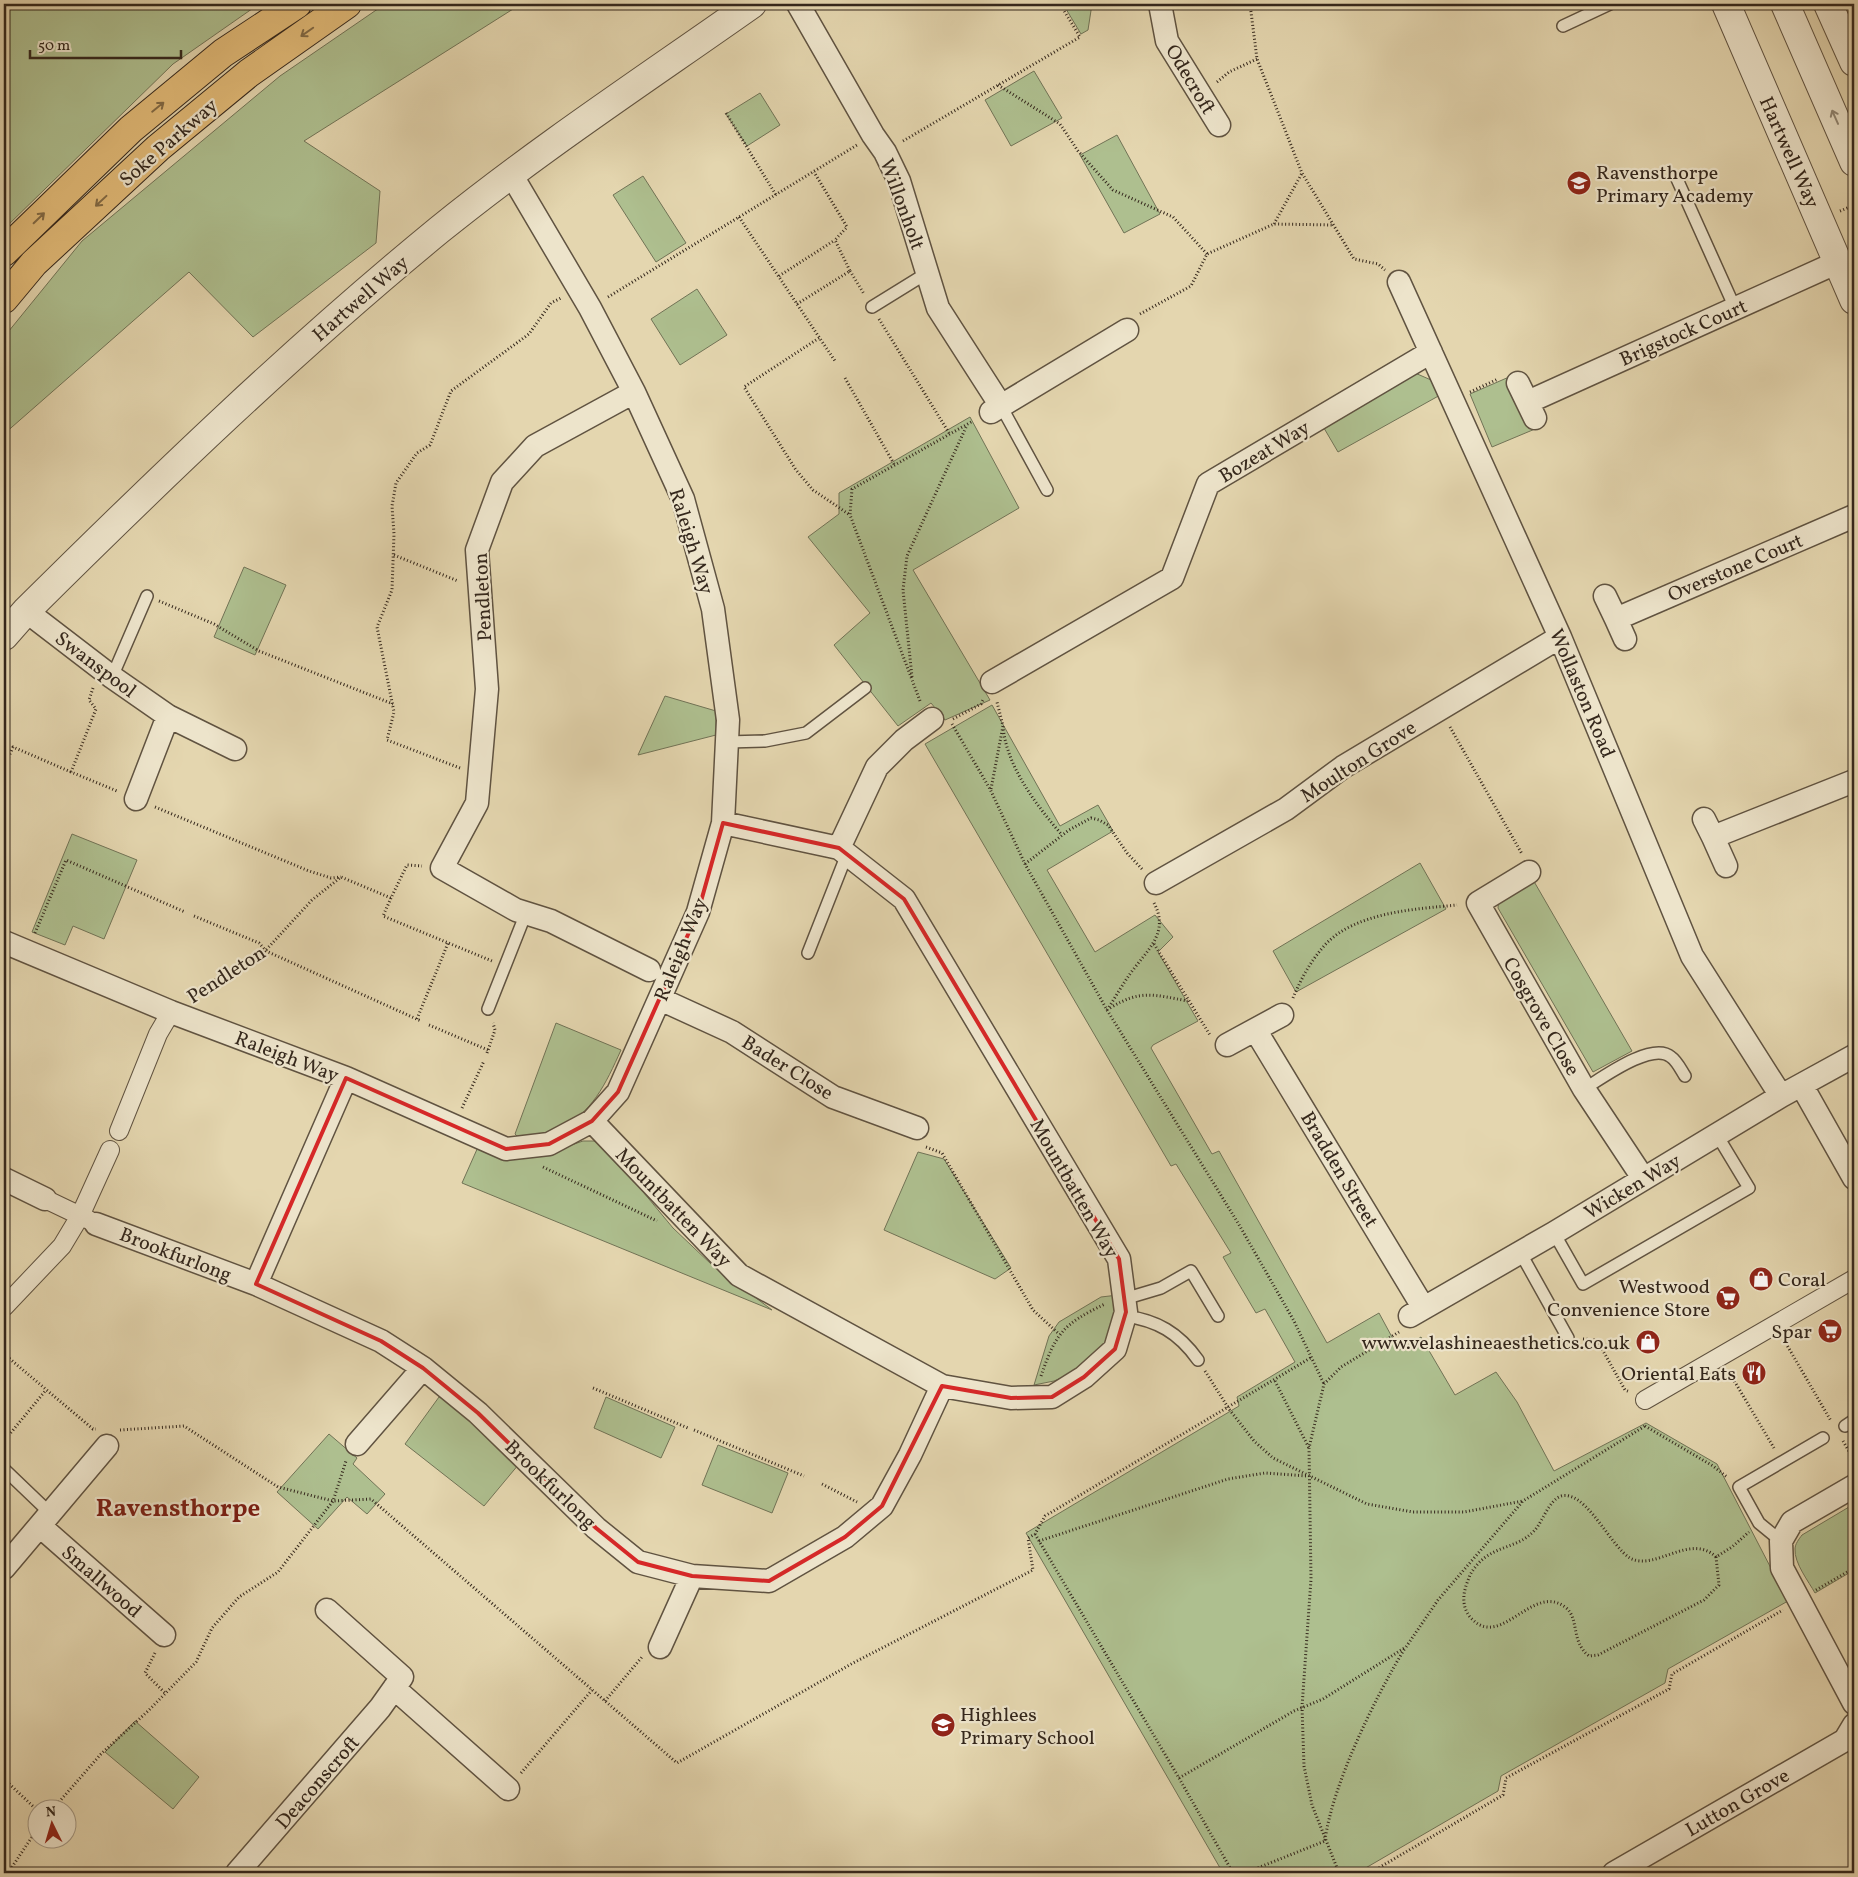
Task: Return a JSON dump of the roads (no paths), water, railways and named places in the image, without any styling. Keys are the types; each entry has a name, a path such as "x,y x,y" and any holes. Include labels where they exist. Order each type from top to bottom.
{"highway":[{"name":"Soke Parkway","path":"4,252 131,128 223,53 296,4"},
{"name":"Soke Parkway","path":"4,299 34,263 158,148 249,73 347,4"}],"street":[{"name":"Hartwell Way","path":"4,636 26,611 168,469 338,316 511,174 752,4"},
{"name":"Willonholt","path":"798,4 899,181 938,308 996,409"},
{"name":"Odecroft","path":"1160,4 1167,41 1219,125"},
{"name":"Hartwell Way","path":"1726,4 1854,300"},
{"path":"1784,4 1854,162"},
{"path":"1828,4 1854,62"},
{"name":"Raleigh Way","path":"4,942 171,1012 346,1078 506,1149 549,1144 592,1121 618,1092 660,999 667,978 698,912 723,823 728,720 713,609 683,499 634,392 586,301 511,174"},
{"name":"Brigstock Court","path":"1527,401 1838,262"},
{"name":"Wollaston Road","path":"1399,282 1560,637 1692,956 1781,1096"},
{"path":"996,409 1127,330"},
{"name":"Bozeat Way","path":"992,682 1172,578 1208,484 1431,352"},
{"name":"Pendleton","path":"526,913 442,868 477,803 480,776 487,689 477,550 502,482 535,446 634,392"},
{"name":"Overstone Court","path":"1616,619 1854,516"},
{"path":"1605,596 1626,639"},
{"name":"Swanspool","path":"26,611 106,673 168,716 235,749"},
{"name":"Moulton Grove","path":"1156,883 1286,809 1343,767 1560,637"},
{"path":"136,799 168,716"},
{"path":"843,851 877,767 904,740 932,719"},
{"path":"1726,866 1709,828 1854,781"},
{"name":"Mountbatten Way","path":"592,1121 739,1275 942,1386 1011,1398 1052,1397 1084,1377 1115,1349 1124,1308 1119,1259 904,899 843,851 723,823"},
{"name":"Cosgrove Close","path":"1529,872 1478,903 1584,1089 1643,1178"},
{"path":"526,913 551,922 649,970"},
{"name":"Bader Close","path":"660,999 732,1032 833,1097 917,1128"},
{"path":"119,1131 158,1034 171,1012"},
{"path":"1227,1045 1256,1031 1282,1015"},
{"name":"Bradden Street","path":"1256,1031 1416,1312"},
{"name":"Wicken Way","path":"1416,1312 1554,1233 1781,1096 1854,1056"},
{"name":"Brookfurlong","path":"256,1284 346,1078"},
{"path":"1802,1086 1854,1178"},
{"path":"4,1307 88,1220 110,1150"},
{"path":"4,1179 88,1220"},
{"name":"Brookfurlong","path":"88,1220 256,1284 382,1341 423,1368 478,1413 596,1528 638,1562 692,1576 769,1581 845,1537 882,1506 910,1455 942,1386"},
{"path":"1645,1400 1854,1279"},
{"path":"357,1444 423,1368"},
{"path":"4,1568 46,1520 107,1435"},
{"path":"1854,1486 1792,1522 1781,1541 1782,1568 1854,1703"},
{"name":"Smallwood","path":"46,1520 164,1636"},
{"path":"660,1647 692,1576"},
{"path":"327,1610 402,1677 394,1688 508,1789"},
{"name":"Deaconscroft","path":"237,1873 380,1708 394,1688"},
{"name":"Lutton Grove","path":"1614,1873 1845,1740 1854,1725"}],"lane":[{"path":"1563,26 1610,4"},
{"path":"1677,179 1735,308"},
{"path":"872,307 927,273"},
{"name":"Willonholt","path":"996,409 1047,490"},
{"path":"106,673 147,596"},
{"path":"727,742 765,741 806,733 865,688"},
{"path":"808,953 843,851"},
{"path":"488,1009 526,913"},
{"path":"1584,1089 1644,1054 1658,1052 1671,1056 1685,1076"},
{"path":"1554,1233 1583,1284 1749,1188 1717,1135"},
{"path":"1520,1252 1568,1338"},
{"path":"1124,1308 1191,1271 1218,1316"},
{"path":"1124,1308 1167,1328 1185,1342 1198,1360"},
{"path":"1781,1541 1758,1523 1739,1487 1823,1438"},
{"path":"4,1469 46,1520"}],"place":[{"name":"Ravensthorpe Primary Academy","path":"1579,183"},
{"name":"Coral","path":"1761,1279"},
{"name":"Westwood Convenience Store","path":"1728,1298"},
{"name":"Spar","path":"1830,1331"},
{"name":"www.velashineaesthetics.co.uk","path":"1648,1342"},
{"name":"Oriental Eats","path":"1754,1373"},
{"name":"Highlees Primary School","path":"943,1725"}],"district":[{"name":"Ravensthorpe","path":"178,1507"}]}
